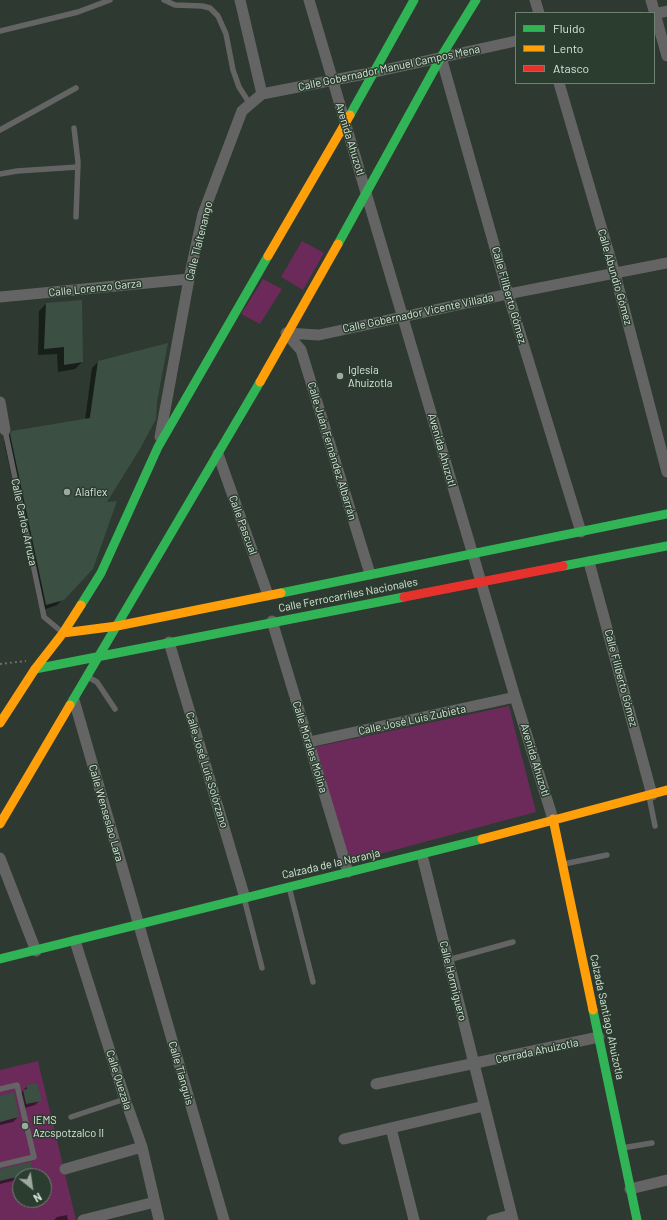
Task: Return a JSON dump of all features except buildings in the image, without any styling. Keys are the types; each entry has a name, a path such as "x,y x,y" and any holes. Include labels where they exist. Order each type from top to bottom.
{"main road":[{"path":"0,723 34,669 63,633 101,573 158,447 375,72 414,0"},
{"path":"0,824 218,454 367,194 441,57 476,0"},
{"name":"Calle Ferrocarriles Nacionales","path":"63,633 117,626 667,514"},
{"name":"Calle Ferrocarriles Nacionales","path":"34,669 667,546"},
{"name":"Calzada de la Naranja","path":"0,959 138,926 289,886 422,855 667,790"},
{"name":"Calzada Santiago Ahuizotla","path":"553,820 564,864 637,1220"}],"street":[{"path":"240,0 262,94"},
{"name":"Avenida Ahuzotl","path":"309,0 515,697 553,820"},
{"path":"535,0 539,12"},
{"path":"651,0 654,12"},
{"path":"667,11 655,14 667,56"},
{"name":"Calle Gobernador Manuel Campos Mena","path":"262,94 375,72 515,41"},
{"name":"Calle Filiberto Gómez","path":"441,57 508,294 581,532"},
{"name":"Calle Abundio Gómez","path":"559,84 615,274 667,472"},
{"name":"Calle Tlaltenango","path":"158,447 189,279 203,214 242,111 262,94"},
{"name":"Calle Gobernador Vicente Villada","path":"286,333 319,335 508,294 667,263"},
{"name":"Calle Lorenzo Garza","path":"0,297 189,279"},
{"name":"Calle Juán Fernández Albarrán","path":"286,333 301,350 370,574"},
{"name":"Calle Carlos Arruza","path":"0,402 5,430"},
{"name":"Calle Pascual","path":"218,454 268,595"},
{"name":"Calle Filiberto Gómez","path":"589,562 650,795"},
{"name":"Calle Morales Molina","path":"272,622 348,872"},
{"name":"Calle José Luis Solórzano","path":"169,642 245,898"},
{"name":"Calle José Luis Zubieta","path":"309,742 515,697"},
{"name":"Calle Wenseslao Lara","path":"74,700 138,926"},
{"name":"Calle Hormiguero","path":"422,855 512,1218"},
{"path":"0,858 36,951"},
{"name":"Calle Tianguis","path":"138,926 224,1220"},
{"name":"Calle Quezala","path":"75,941 125,1099 142,1147 159,1220"},
{"name":"Cerrada Ahuizotla","path":"376,1084 474,1065 599,1037"},
{"path":"344,1139 484,1106"},
{"path":"391,1128 414,1220"},
{"path":"65,1169 142,1147"},
{"path":"630,1189 667,1180"},
{"path":"83,1220 155,1202"},
{"path":"492,1220 512,1218"}],"lane":[{"path":"0,31 78,12 110,0"},
{"path":"164,0 175,6 202,6 210,8 218,16 226,34 233,70 239,87 250,104"},
{"path":"0,130 76,88"},
{"path":"74,128 78,167 76,216"},
{"path":"0,174 17,171 78,167"},
{"name":"Calle Carlos Arruza","path":"5,430 44,617 63,633"},
{"path":"87,676 97,682 115,710"},
{"path":"650,795 655,826"},
{"path":"564,864 607,855"},
{"path":"289,886 312,982"},
{"path":"245,898 262,968"},
{"path":"448,960 513,942"},
{"path":"0,1089 17,1085 34,1157 0,1165"},
{"path":"71,1117 125,1099"},
{"path":"622,1148 652,1143"}],"path":[{"path":"0,664 41,661"}],"shaded area":[{"path":"302,241 324,253 303,290 281,277"},
{"path":"263,279 282,289 260,324 241,314"},
{"path":"509,706 536,812 350,862 315,747"},
{"name":"IEMS Azcspotzalco II","path":"38,1061 76,1220 0,1220 0,1070"}],"traffic: fast":[{"path":"350,115 414,0"},
{"path":"338,244 441,57 476,0"},
{"path":"81,605 101,573 158,447 268,256"},
{"path":"70,705 260,382"},
{"path":"281,593 667,514"},
{"path":"563,566 667,546"},
{"path":"35,669 404,597"},
{"path":"0,959 482,839"},
{"path":"593,1010 637,1220"}],"traffic: slow":[{"path":"268,256 350,115"},
{"path":"260,382 338,244"},
{"path":"63,633 117,626 281,593"},
{"path":"0,723 35,669 63,633 81,605"},
{"path":"0,824 70,705"},
{"path":"482,839 667,790"},
{"path":"553,819 593,1010"}],"traffic: jam":[{"path":"404,597 563,566"}],"place":[{"name":"Iglesia Ahuizotla","path":"340,376"},
{"name":"Alaflex","path":"67,492"},
{"name":"IEMS Azcspotzalco II","path":"25,1126"}]}
